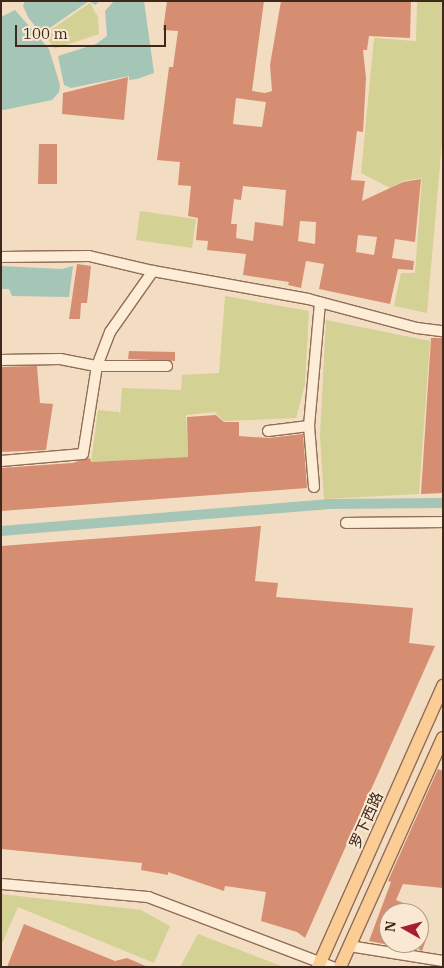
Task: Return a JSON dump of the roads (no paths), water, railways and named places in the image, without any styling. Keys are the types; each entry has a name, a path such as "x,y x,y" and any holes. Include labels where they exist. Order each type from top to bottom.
{"main road":[{"name":"罗下西路","path":"323,965 443,686"},
{"path":"340,967 439,756 443,738"}],"street":[{"path":"1,257 89,256 153,271 196,276 320,302 417,328 443,331"},
{"path":"1,461 84,454 97,366 110,332 153,271"},
{"path":"314,487 309,426 320,302"},
{"path":"1,360 60,359 97,366 167,366"},
{"path":"268,431 309,426"},
{"path":"346,524 443,522"},
{"path":"1,884 148,897 323,965"},
{"path":"349,946 443,961"}],"waterway":[{"path":"1,531 327,504 443,503"}]}
